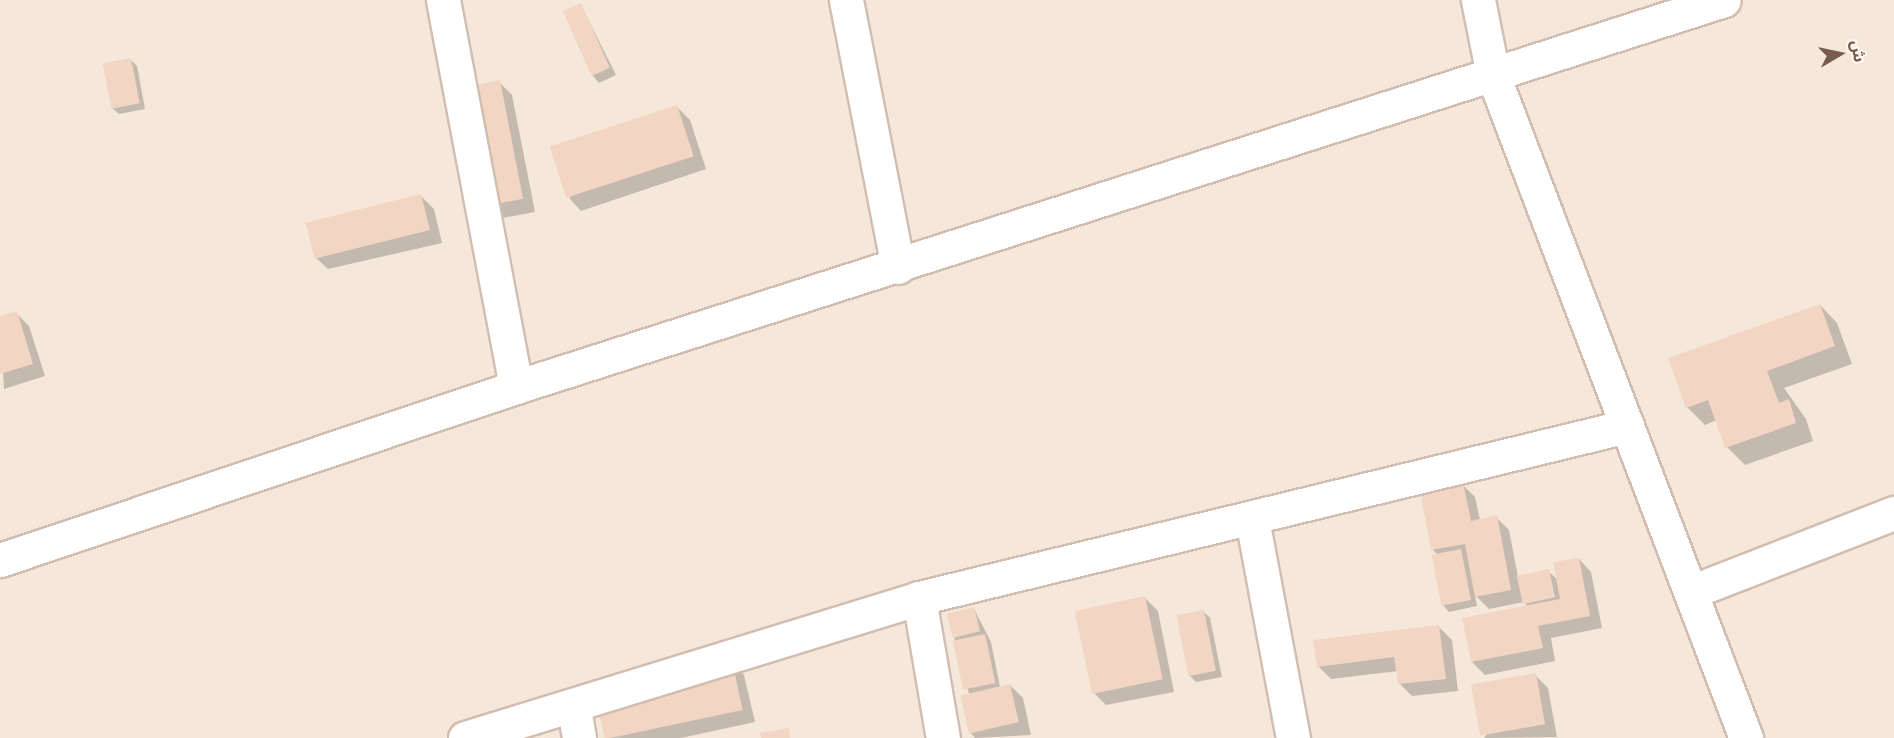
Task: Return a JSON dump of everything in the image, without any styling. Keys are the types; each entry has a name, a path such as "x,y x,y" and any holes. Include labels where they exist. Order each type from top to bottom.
{"street":[{"path":"443,0 516,387"},
{"path":"846,0 898,267"},
{"path":"1478,0 1493,75 1746,738"},
{"path":"0,560 516,387 898,267 1724,0"},
{"path":"465,738 577,723 919,598 1252,519 1627,426"},
{"path":"1691,591 1894,513"},
{"path":"1252,519 1293,738"},
{"path":"919,598 943,738"}],"shaded area":[{"path":"0,0 1894,0 1894,738 0,738"}],"building":[{"path":"581,3 610,68 592,76 563,11"},
{"path":"131,58 140,103 111,109 103,64"},
{"path":"500,80 523,199 483,207 460,88"},
{"path":"677,105 694,156 566,198 550,146"},
{"path":"421,194 430,230 314,259 306,223"},
{"path":"1820,304 1835,346 1767,371 1779,403 1789,399 1796,423 1725,448 1708,400 1686,408 1668,358"},
{"path":"17,311 33,364 0,374 0,316"},
{"path":"1463,482 1471,521 1497,515 1511,590 1475,597 1465,544 1431,550 1420,490"},
{"path":"1461,549 1471,600 1441,606 1432,555"},
{"path":"1579,558 1590,616 1538,626 1543,648 1471,662 1462,618 1560,599 1553,562"},
{"path":"1549,569 1555,597 1523,604 1517,576"},
{"path":"1145,596 1163,679 1092,694 1075,611"},
{"path":"974,607 980,631 953,638 947,614"},
{"path":"1204,610 1216,671 1188,676 1177,615"},
{"path":"1439,625 1446,679 1398,684 1394,657 1317,667 1313,640"},
{"path":"985,634 995,683 963,690 953,641"},
{"path":"732,660 743,710 604,738 594,689"},
{"path":"1536,673 1545,724 1480,736 1471,684"},
{"path":"1010,684 1019,722 969,733 960,695"},
{"path":"789,728 790,738 761,738 760,733"}]}
